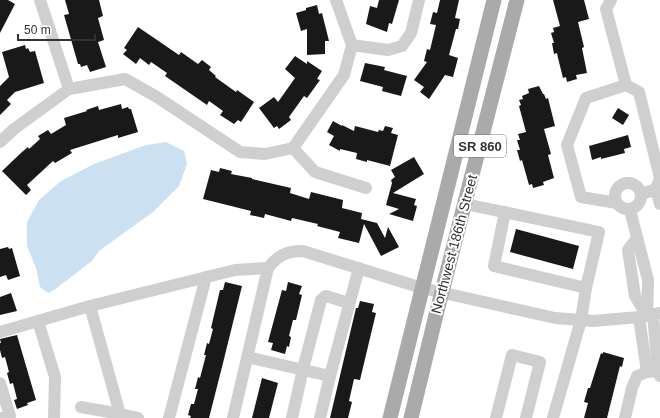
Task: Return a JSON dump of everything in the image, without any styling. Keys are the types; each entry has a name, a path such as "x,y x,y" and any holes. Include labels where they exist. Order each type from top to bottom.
{"main road":[{"name":"Northwest 186th Street","path":"390,418 494,0"},
{"name":"Northwest 186th Street","path":"411,418 517,0"}],"street":[{"path":"40,0 69,89"},
{"path":"0,142 14,129 69,89 125,79 157,97 240,152 265,154 293,148 344,75 352,45 336,0"},
{"path":"352,45 388,50 402,46 411,33 419,0"},
{"path":"611,0 606,8 626,85"},
{"path":"617,203 615,193 617,188 626,183 636,185 640,189 642,194 641,200 639,204 630,210 625,209 617,203 581,197 567,145 586,98 626,85 639,92 660,178 656,189 660,204"},
{"path":"293,148 315,172 366,188"},
{"path":"642,194 656,189"},
{"path":"465,204 599,232 586,288 581,320 553,418"},
{"path":"625,418 632,388 637,376 655,373 650,315 635,296 628,250 637,238 630,210"},
{"path":"505,212 494,266 586,288"},
{"path":"233,418 268,268 274,260 283,254 293,251 303,251 422,288 555,318 593,321 650,315"},
{"path":"0,332 90,306 235,270 268,268"},
{"path":"320,418 359,268"},
{"path":"169,418 206,277"},
{"path":"292,418 321,300 326,296 349,303"},
{"path":"90,306 120,414"},
{"path":"38,321 55,377 54,418"},
{"path":"496,418 512,355 540,362 526,418"},
{"path":"248,357 330,376"},
{"path":"0,383 10,416 2,418"},
{"path":"81,407 138,418"}],"water":[{"path":"166,142 184,151 187,164 179,186 153,212 99,251 92,261 54,290 48,293 40,287 36,268 27,246 27,222 39,200 61,181 94,164 146,145"}],"building":[{"path":"0,0 8,0 15,4 0,33"},
{"path":"65,0 99,0 103,16 98,18 104,40 98,42 106,67 90,72 87,65 81,67 80,64 78,64 64,15 69,14"},
{"path":"379,0 399,0 392,24 389,23 387,32 366,24 370,6 377,8"},
{"path":"440,0 459,0 455,18 460,19 449,55 458,58 453,77 445,75 429,99 420,92 424,87 414,80 427,62 424,61 427,49 430,50 436,25 430,24 433,12 437,13"},
{"path":"553,0 584,0 589,19 578,22 584,47 582,48 587,73 576,75 577,79 567,82 566,77 563,78 557,53 554,54 552,43 554,43 551,33 554,32 553,28 560,26"},
{"path":"317,5 319,14 322,13 329,41 325,41 325,54 307,55 307,29 301,31 296,13"},
{"path":"138,27 179,55 181,52 198,64 202,60 211,67 209,70 216,76 215,77 236,92 237,90 254,102 241,122 238,120 234,124 220,115 223,111 209,101 207,105 165,76 167,73 151,62 149,65 140,58 136,64 123,54 127,50 124,48"},
{"path":"25,45 26,49 28,48 30,52 35,51 44,83 15,92 7,100 11,104 0,115 0,86 9,77 2,52"},
{"path":"295,56 307,64 307,61 322,71 317,79 320,80 307,98 304,96 289,117 291,120 279,129 277,126 274,128 259,108 274,97 278,102 295,78 285,69"},
{"path":"365,63 385,67 384,70 407,76 401,96 382,91 383,87 360,81"},
{"path":"539,86 546,99 548,98 555,126 544,129 551,154 548,155 554,178 543,182 544,185 533,188 532,184 529,185 522,160 520,161 517,150 520,150 517,140 520,140 518,134 526,132 519,106 521,105 519,100 523,99 522,96 529,93 528,89"},
{"path":"121,104 122,109 128,107 131,109 138,132 118,138 118,135 70,150 72,153 55,163 53,161 27,185 31,190 26,195 2,171 22,152 28,147 29,149 40,139 38,136 48,130 51,134 66,125 64,118 98,106 99,110"},
{"path":"618,108 629,115 623,125 612,118"},
{"path":"333,121 354,131 355,126 378,132 379,130 383,131 385,126 393,128 391,133 398,135 390,166 367,160 367,162 356,159 357,153 340,149 340,151 329,145 334,136 327,132"},
{"path":"628,135 631,147 624,149 625,153 592,160 589,146"},
{"path":"414,157 424,174 393,193 416,199 414,205 417,206 413,221 389,214 399,209 386,205 392,183 391,180 395,177 391,170"},
{"path":"220,168 232,171 231,174 291,188 290,193 309,199 311,192 343,200 342,208 362,213 361,219 377,223 385,238 388,227 399,247 381,256 364,224 359,243 338,238 340,232 317,226 318,224 292,218 291,221 265,214 264,218 250,215 251,211 203,199 211,170 219,172"},
{"path":"516,229 579,246 573,269 510,252"},
{"path":"8,247 9,249 12,248 20,276 8,280 6,275 0,277 0,249"},
{"path":"225,282 242,286 209,418 190,418 191,416 188,415 191,404 194,404 198,389 195,389 198,377 200,378 206,355 204,355 207,343 209,344 213,329 211,328 220,290 223,290"},
{"path":"288,282 302,286 299,294 302,295 296,320 293,320 289,336 291,337 289,347 287,346 285,354 271,350 273,343 268,342 282,290 286,291"},
{"path":"11,293 17,311 0,315 0,297"},
{"path":"360,301 374,304 372,312 376,313 360,380 354,379 349,401 352,402 348,418 330,418 356,308 358,308"},
{"path":"17,335 36,400 17,409 14,400 17,399 13,383 10,384 7,373 9,372 5,357 2,358 0,350 0,339"},
{"path":"603,352 624,358 622,367 620,366 607,418 584,418 588,403 584,402 588,388 590,388 601,353 603,354"},
{"path":"262,378 278,383 269,418 252,418"}]}
